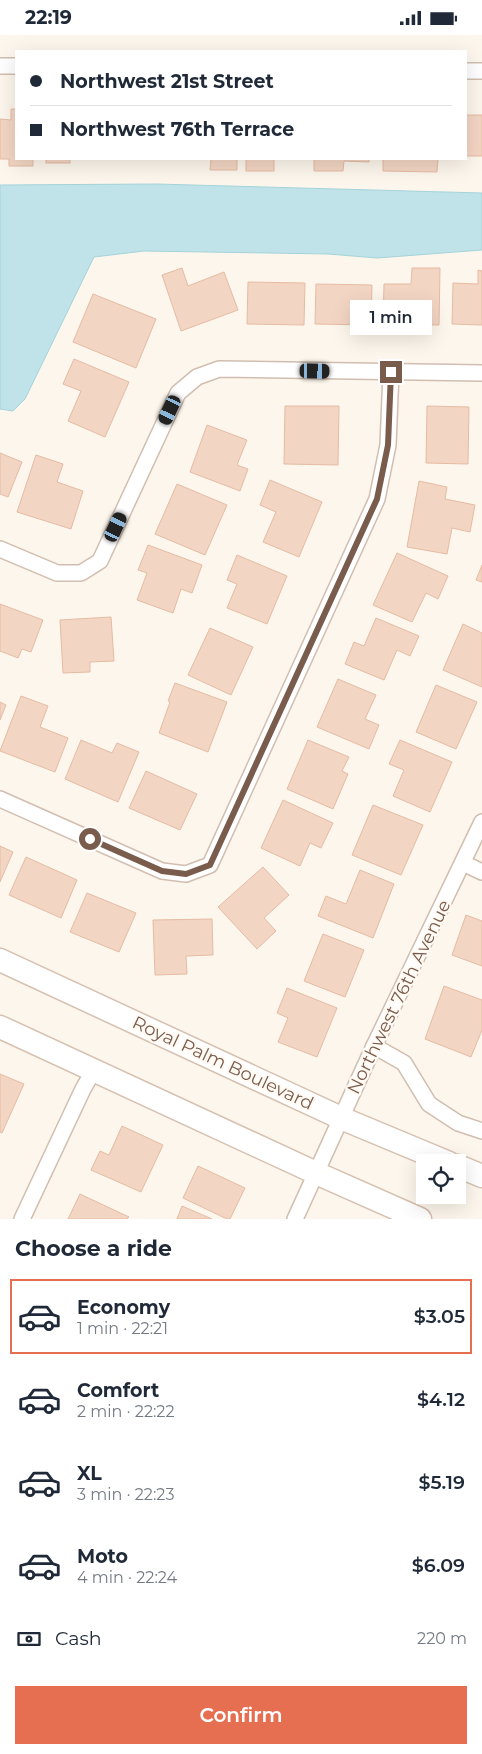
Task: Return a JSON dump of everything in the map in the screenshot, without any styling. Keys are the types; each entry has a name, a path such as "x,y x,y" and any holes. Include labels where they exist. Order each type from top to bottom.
{"main road":[{"name":"Royal Palm Boulevard","path":"0,960 341,1118 427,1154"},
{"path":"0,1027 420,1219"},
{"path":"466,1169 482,1176"}],"street":[{"path":"0,66 15,66"},
{"path":"467,71 482,71"},
{"path":"0,549 57,573 81,573 100,561 178,393 197,377 219,369 482,373"},
{"path":"0,799 162,871 186,874 210,865 377,499 388,445 391,372"},
{"name":"Northwest 76th Avenue","path":"295,1219 374,1046 482,822"},
{"path":"463,863 482,872"},
{"path":"374,1046 404,1063 429,1104 458,1123 482,1131"},
{"path":"22,1219 83,1089 94,1070"}],"water":[{"path":"156,184 482,193 482,250 377,258 328,254 144,251 94,257 25,399 13,411 0,409 0,185"}],"building":[{"path":"11,109 15,109 15,160 33,160 33,166 9,166 9,159 0,159 0,119 11,120"},
{"path":"467,115 482,115 482,156 467,156"},
{"path":"46,160 70,160 70,163 46,163"},
{"path":"211,160 237,160 237,170 210,170"},
{"path":"246,160 274,160 274,171 246,171"},
{"path":"314,160 369,160 369,162 344,161 343,171 314,171"},
{"path":"383,160 438,160 437,172 383,171"},
{"path":"182,268 188,286 224,272 238,310 181,331 162,275"},
{"path":"412,268 440,268 439,325 383,324 384,284 411,284"},
{"path":"478,270 482,271 482,325 452,324 453,283 478,284"},
{"path":"248,282 305,283 304,325 247,324"},
{"path":"316,284 372,285 371,325 315,324"},
{"path":"93,294 156,319 136,368 73,342"},
{"path":"74,359 129,382 105,437 68,421 81,391 63,384"},
{"path":"285,406 339,406 338,465 284,464"},
{"path":"427,406 469,407 468,464 426,463"},
{"path":"207,425 247,440 237,465 248,469 240,491 190,472"},
{"path":"0,453 22,462 8,497 0,494"},
{"path":"36,455 63,464 57,482 83,491 71,529 17,512"},
{"path":"270,480 322,502 299,557 263,542 276,512 260,505"},
{"path":"419,481 447,487 445,499 475,505 470,532 452,528 447,554 407,547"},
{"path":"177,484 227,505 205,555 155,534"},
{"path":"148,545 202,565 192,593 181,589 173,613 137,600 147,573 138,570"},
{"path":"397,553 448,576 438,599 426,593 412,622 373,605"},
{"path":"237,555 287,576 267,624 227,608 237,584 227,580"},
{"path":"482,565 482,582 476,580"},
{"path":"0,604 43,620 31,652 22,649 18,658 0,651"},
{"path":"111,617 114,661 90,662 90,672 63,673 60,620"},
{"path":"376,618 419,636 410,656 397,650 384,680 345,664 354,642 364,646"},
{"path":"463,624 482,633 482,687 443,670"},
{"path":"210,628 253,647 231,695 188,675"},
{"path":"338,679 376,695 365,719 379,725 369,749 317,727"},
{"path":"175,683 227,702 208,752 159,733"},
{"path":"436,685 477,702 456,749 416,732"},
{"path":"21,696 48,706 40,727 68,738 55,772 0,751"},
{"path":"0,702 6,705 0,720"},
{"path":"81,740 112,753 117,743 139,752 118,802 65,779"},
{"path":"308,740 349,757 342,771 348,774 333,809 287,789"},
{"path":"400,740 452,762 430,812 393,796 404,770 389,764"},
{"path":"146,771 197,794 180,830 129,808"},
{"path":"283,800 333,823 321,848 310,843 300,866 261,848"},
{"path":"373,805 423,825 401,875 352,855"},
{"path":"0,846 13,852 0,882"},
{"path":"26,857 77,880 61,918 9,895"},
{"path":"263,867 289,895 264,918 276,931 257,949 218,907"},
{"path":"360,870 394,884 373,938 318,916 326,896 346,904"},
{"path":"87,893 136,913 119,952 70,932"},
{"path":"466,915 482,921 482,966 452,955"},
{"path":"212,919 213,955 186,956 187,974 155,975 153,920"},
{"path":"323,934 364,950 345,997 304,981"},
{"path":"444,986 482,1000 482,1030 471,1057 425,1039"},
{"path":"287,988 337,1008 317,1057 278,1042 288,1018 277,1013"},
{"path":"0,1074 24,1084 2,1133 0,1132"},
{"path":"122,1126 163,1145 141,1192 91,1170 100,1151 109,1155"},
{"path":"198,1166 245,1188 230,1219 183,1198"},
{"path":"80,1194 129,1217 127,1219 68,1219"},
{"path":"182,1206 212,1219 177,1219"}],"route":[{"path":"90,839 162,871 186,874 210,865 377,499 388,445 391,372"}]}
